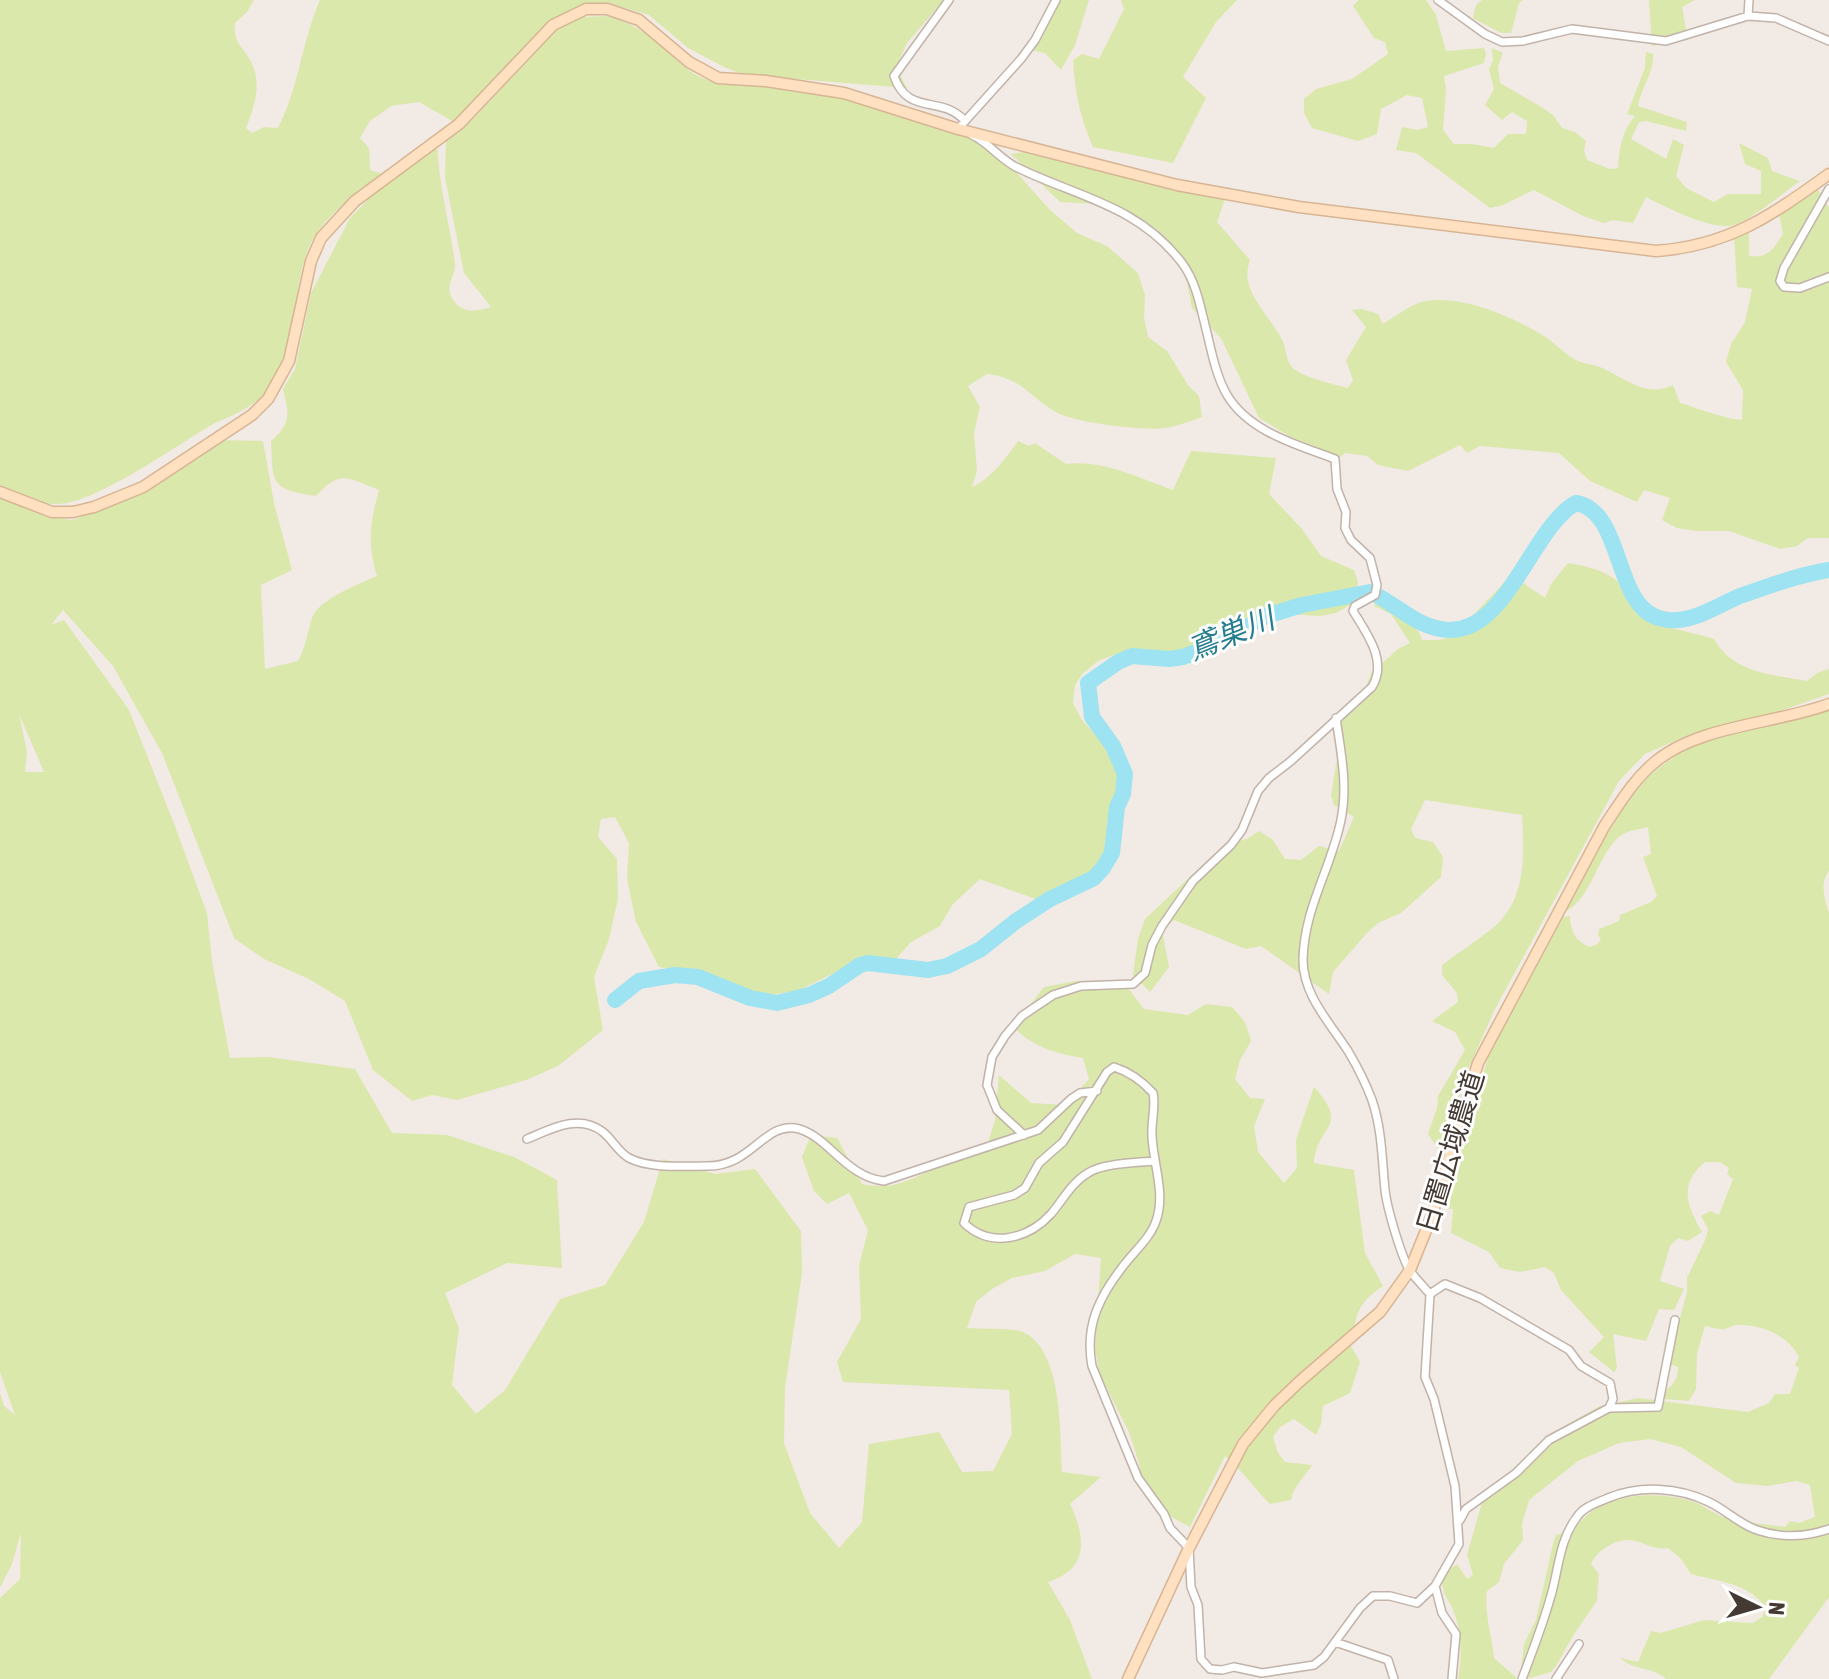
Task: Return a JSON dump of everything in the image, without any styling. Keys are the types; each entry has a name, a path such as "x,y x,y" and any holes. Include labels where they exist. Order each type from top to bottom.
{"street":[{"path":"949,0 894,76 899,91 919,104 934,104 957,112 962,125 996,155 1016,167 1128,214 1164,240 1185,266 1193,283 1214,362 1228,397 1260,426 1280,438 1335,459 1337,489 1346,512 1345,528 1351,540 1370,558 1377,585 1375,595 1355,606 1353,611 1374,649 1379,665 1372,687 1258,791 1242,830 1231,845 1193,881 1162,926 1152,945 1145,973 1133,984 1081,986 1053,995 1022,1016 1005,1036 992,1057 987,1085 997,1110 1024,1135"},
{"path":"962,125 1028,50 1056,0"},
{"path":"1438,0 1485,34 1502,42 1523,41 1572,29 1666,41 1748,16 1776,18 1829,41"},
{"path":"1748,16 1749,0"},
{"path":"0,492 52,512 73,512 94,507 143,487 252,415 268,399 289,361 311,261 321,238 355,201 459,124 553,25 586,9 607,9 639,20 689,62 718,78 766,81 844,93 1177,185 1232,197 1656,251 1711,243 1739,231 1773,213 1829,174"},
{"path":"1829,189 1784,268 1780,281 1784,287 1794,289 1829,277"},
{"name":"日置広域農道","path":"1128,1679 1234,1458 1259,1423 1299,1382 1380,1312 1410,1270 1431,1218 1478,1063 1599,837 1626,794 1653,763 1686,744 1829,704"},
{"path":"1154,1161 1111,1165 1090,1171 1075,1183 1049,1216 1015,1237 993,1240 971,1230 964,1223 969,1207 1014,1195 1025,1188 1039,1163 1063,1142 1107,1072 1114,1067 1140,1080 1153,1093 1152,1133 1160,1209 1145,1241 1124,1266 1090,1325 1092,1366 1138,1478 1164,1514 1170,1528 1189,1548 1191,1587 1198,1605 1201,1659 1210,1669 1234,1667 1261,1676 1314,1665 1324,1657 1360,1608 1373,1596 1390,1596 1417,1603 1435,1586 1459,1544 1459,1522 1449,1455 1425,1377 1430,1294 1410,1270 1385,1194 1382,1143 1372,1101 1350,1055 1316,1005 1303,964 1311,903 1341,819 1345,773 1336,718"},
{"path":"527,1139 567,1123 590,1125 603,1132 627,1156 641,1163 713,1166 735,1162 778,1129 799,1128 853,1170 873,1180 884,1181 1038,1130 1080,1093 1097,1091"},
{"path":"1430,1294 1445,1284 1469,1294 1569,1350 1581,1366 1610,1383 1613,1399 1609,1408"},
{"path":"1459,1522 1466,1509 1516,1473 1549,1440 1609,1408 1658,1407 1675,1320"},
{"path":"1522,1679 1552,1593 1566,1535 1578,1514 1605,1499 1638,1490 1673,1491 1709,1502 1758,1531 1795,1536 1829,1529"},
{"path":"1435,1586 1442,1613 1456,1634 1452,1679"},
{"path":"1335,1642 1388,1660 1394,1679"},
{"path":"1556,1679 1579,1644"}],"green space":[{"path":"0,0 254,0 235,23 237,41 255,72 257,88 246,128 252,133 264,127 278,128 320,0 944,0 907,43 896,67 907,88 745,75 688,48 649,15 608,3 583,7 550,21 454,122 419,102 391,106 370,121 360,138 369,148 370,170 383,174 334,213 312,241 300,275 289,349 269,389 251,405 115,483 74,501 50,504 0,486"},
{"path":"1055,0 1089,0 1075,45 1061,70 1045,53 1031,50"},
{"path":"1121,0 1237,0 1216,22 1183,77 1206,98 1173,163 1093,147 1085,126 1073,60 1082,54 1099,59 1124,9"},
{"path":"1359,0 1426,0 1436,15 1446,51 1484,48 1484,63 1444,76 1443,130 1454,144 1494,148 1508,134 1526,134 1527,121 1512,112 1502,120 1485,105 1494,89 1489,69 1493,61 1492,48 1503,53 1498,66 1500,83 1553,115 1562,128 1575,132 1586,141 1584,151 1587,160 1610,169 1618,168 1622,140 1635,116 1627,114 1645,68 1646,52 1653,54 1653,61 1638,106 1687,122 1686,131 1639,122 1631,139 1666,159 1673,139 1684,145 1676,176 1686,188 1714,202 1728,194 1761,194 1761,171 1745,164 1739,143 1768,158 1772,171 1800,181 1754,215 1727,226 1696,220 1646,197 1633,223 1613,220 1604,223 1583,216 1534,190 1490,208 1416,153 1396,150 1402,127 1418,130 1428,127 1422,98 1407,95 1381,109 1377,134 1358,141 1312,128 1304,113 1304,99 1316,89 1352,79 1388,54 1385,42 1374,38 1353,6"},
{"path":"1482,0 1523,0 1519,3 1511,33 1501,33 1473,18 1476,5"},
{"path":"1649,0 1695,0 1682,7 1688,40 1652,46"},
{"path":"609,16 630,24 688,69 709,80 854,98 955,122 982,134 1049,209 1077,233 1107,246 1138,273 1145,295 1144,317 1148,337 1167,351 1188,385 1199,396 1202,417 1156,429 1093,423 1056,412 1018,384 987,374 968,386 980,407 974,433 977,471 972,487 992,473 1018,441 1029,446 1035,443 1066,464 1107,467 1173,490 1191,451 1276,458 1269,494 1302,529 1321,556 1354,570 1358,582 1355,602 1336,613 1319,616 1263,612 1231,629 1197,656 1171,662 1116,654 1098,661 1083,673 1075,685 1073,703 1082,720 1111,752 1120,777 1107,823 1108,846 1092,870 1064,900 1044,902 980,879 952,905 940,926 911,942 895,960 856,959 797,991 769,995 714,977 659,967 636,922 627,879 629,843 615,817 601,819 598,837 617,859 618,899 609,939 594,977 603,1030 558,1066 526,1080 457,1100 432,1095 412,1101 373,1070 345,1001 309,979 264,959 234,938 162,753 113,666 63,610 51,625 64,620 129,710 173,821 207,913 212,961 230,1058 268,1057 355,1069 392,1133 447,1135 514,1157 557,1180 562,1268 507,1263 445,1293 459,1328 452,1385 476,1414 505,1390 560,1299 605,1285 644,1222 663,1159 715,1174 755,1169 801,1231 802,1273 785,1388 784,1443 810,1513 839,1548 862,1522 869,1444 939,1432 962,1472 993,1471 1012,1434 1009,1390 843,1382 837,1362 861,1319 859,1266 868,1230 849,1193 827,1204 814,1191 802,1157 811,1135 837,1138 862,1184 885,1186 904,1182 986,1149 995,1120 999,1075 1031,1103 1065,1105 1089,1079 1083,1058 1045,1048 1013,1027 1044,987 1076,981 1122,980 1144,1009 1188,1015 1206,1004 1232,1007 1245,1022 1251,1041 1240,1060 1235,1079 1250,1098 1265,1099 1254,1126 1258,1152 1284,1183 1297,1168 1296,1140 1314,1087 1325,1100 1331,1119 1316,1150 1314,1163 1354,1170 1365,1253 1383,1286 1367,1299 1356,1318 1351,1346 1360,1362 1350,1393 1323,1406 1316,1435 1294,1419 1280,1427 1273,1437 1278,1453 1285,1462 1312,1465 1291,1500 1270,1504 1225,1456 1190,1527 1162,1512 1144,1493 1129,1432 1099,1373 1095,1348 1101,1258 1075,1254 1045,1271 1012,1278 976,1302 967,1328 1023,1332 1036,1342 1046,1356 1057,1394 1062,1472 1101,1477 1070,1504 1081,1540 1077,1561 1071,1569 1048,1582 1070,1620 1092,1679 0,1679 0,1598 20,1579 21,1533 12,1564 0,1588 0,1393 4,1406 15,1415 0,1372 0,496 44,516 72,520 97,511 213,440 263,441 274,503 292,570 261,585 265,669 298,661 316,611 340,593 377,576 371,533 379,490 345,478 332,482 316,496 282,487 272,467 271,441 286,423 287,405 283,389 295,369 311,293 350,218 391,176 437,139 455,263 450,293 464,309 474,311 491,307 464,273 445,178 446,141 475,117 557,29 581,17","holes":["19,714 44,772 25,772 27,752"]},
{"path":"1047,149 1081,155 1226,196 1217,222 1250,260 1248,283 1278,332 1289,364 1309,377 1348,388 1353,380 1346,360 1366,327 1352,310 1362,309 1378,314 1383,324 1421,302 1457,301 1520,323 1576,360 1600,367 1635,385 1654,390 1673,385 1680,403 1742,420 1743,390 1726,362 1731,344 1745,322 1752,289 1737,287 1734,235 1749,231 1749,256 1766,254 1783,234 1779,214 1816,186 1829,208 1829,538 1808,538 1797,546 1780,549 1729,531 1677,528 1662,520 1670,498 1644,490 1637,502 1590,481 1559,453 1480,446 1467,453 1460,445 1408,471 1378,465 1367,456 1345,453 1341,457 1289,436 1259,418 1221,338 1192,308 1182,257 1158,230 1115,205 1060,202 1011,154"},
{"path":"1568,563 1611,576 1626,590 1636,613 1664,626 1714,639 1722,651 1743,666 1807,681 1829,669 1829,694 1777,712 1684,737 1645,754 1619,781 1495,1009 1469,1067 1442,1155 1428,1134 1438,1096 1465,1050 1455,1032 1432,1021 1458,1002 1457,993 1442,975 1442,965 1494,927 1513,903 1523,860 1522,815 1425,800 1411,829 1415,838 1433,842 1443,857 1441,877 1401,913 1378,923 1367,933 1333,972 1329,994 1261,946 1246,949 1174,920 1162,930 1169,967 1150,992 1133,975 1138,939 1145,919 1225,844 1247,839 1259,831 1273,840 1285,859 1301,860 1319,846 1339,851 1354,817 1334,805 1331,796 1337,758 1334,727 1359,706 1371,673 1398,649 1410,643 1391,614 1374,606 1378,600 1410,622 1422,640 1439,640 1452,637 1503,584 1523,583 1545,598 1551,584"},
{"path":"1829,710 1829,871 1824,886 1829,913 1829,1597 1769,1679 1666,1679 1620,1658 1638,1662 1651,1631 1661,1633 1704,1620 1753,1623 1762,1617 1766,1608 1742,1588 1691,1574 1681,1559 1668,1548 1623,1540 1594,1558 1591,1564 1599,1574 1597,1601 1556,1666 1551,1672 1526,1679 1521,1669 1524,1644 1536,1620 1556,1535 1574,1530 1598,1508 1613,1501 1647,1495 1697,1503 1724,1517 1754,1523 1785,1527 1790,1521 1799,1523 1815,1517 1810,1485 1796,1481 1768,1486 1736,1483 1681,1447 1650,1439 1619,1443 1578,1461 1529,1500 1522,1524 1523,1540 1504,1564 1499,1582 1487,1591 1487,1616 1494,1658 1518,1679 1458,1679 1461,1655 1459,1630 1444,1591 1443,1574 1457,1564 1467,1579 1473,1575 1467,1555 1483,1499 1545,1437 1598,1407 1638,1398 1748,1412 1769,1403 1775,1394 1790,1394 1799,1368 1795,1365 1799,1357 1781,1337 1755,1326 1737,1325 1723,1329 1705,1326 1697,1354 1696,1389 1689,1401 1665,1399 1663,1392 1677,1375 1678,1367 1669,1364 1669,1358 1687,1292 1687,1278 1708,1229 1701,1216 1710,1211 1719,1215 1733,1179 1727,1174 1729,1168 1720,1162 1705,1162 1688,1187 1689,1204 1702,1232 1688,1241 1678,1238 1670,1246 1660,1281 1684,1289 1674,1310 1659,1309 1646,1341 1613,1334 1617,1368 1614,1372 1589,1352 1604,1337 1561,1290 1554,1273 1545,1267 1520,1272 1500,1268 1489,1252 1451,1233 1453,1209 1448,1209 1443,1202 1489,1055 1563,917 1570,916 1574,934 1589,947 1598,944 1601,938 1598,936 1599,929 1619,921 1620,915 1651,902 1657,896 1643,857 1651,854 1648,827 1623,834 1614,841 1582,896 1565,912 1602,843 1634,794 1663,764 1707,741"}],"waterway":[{"name":"鳶巣川","path":"615,1000 639,981 675,975 698,977 750,998 777,1003 809,995 868,963 928,970 947,966 981,949 1050,899 1094,878 1112,853 1117,807 1123,794 1125,774 1113,746 1092,717 1088,683 1132,656 1183,657 1207,648 1266,616 1302,605 1370,592 1427,625 1460,629 1480,620 1498,604 1544,536 1559,517 1576,503 1590,509 1601,520 1637,601 1647,612 1661,619 1693,617 1762,588 1829,570"}]}
